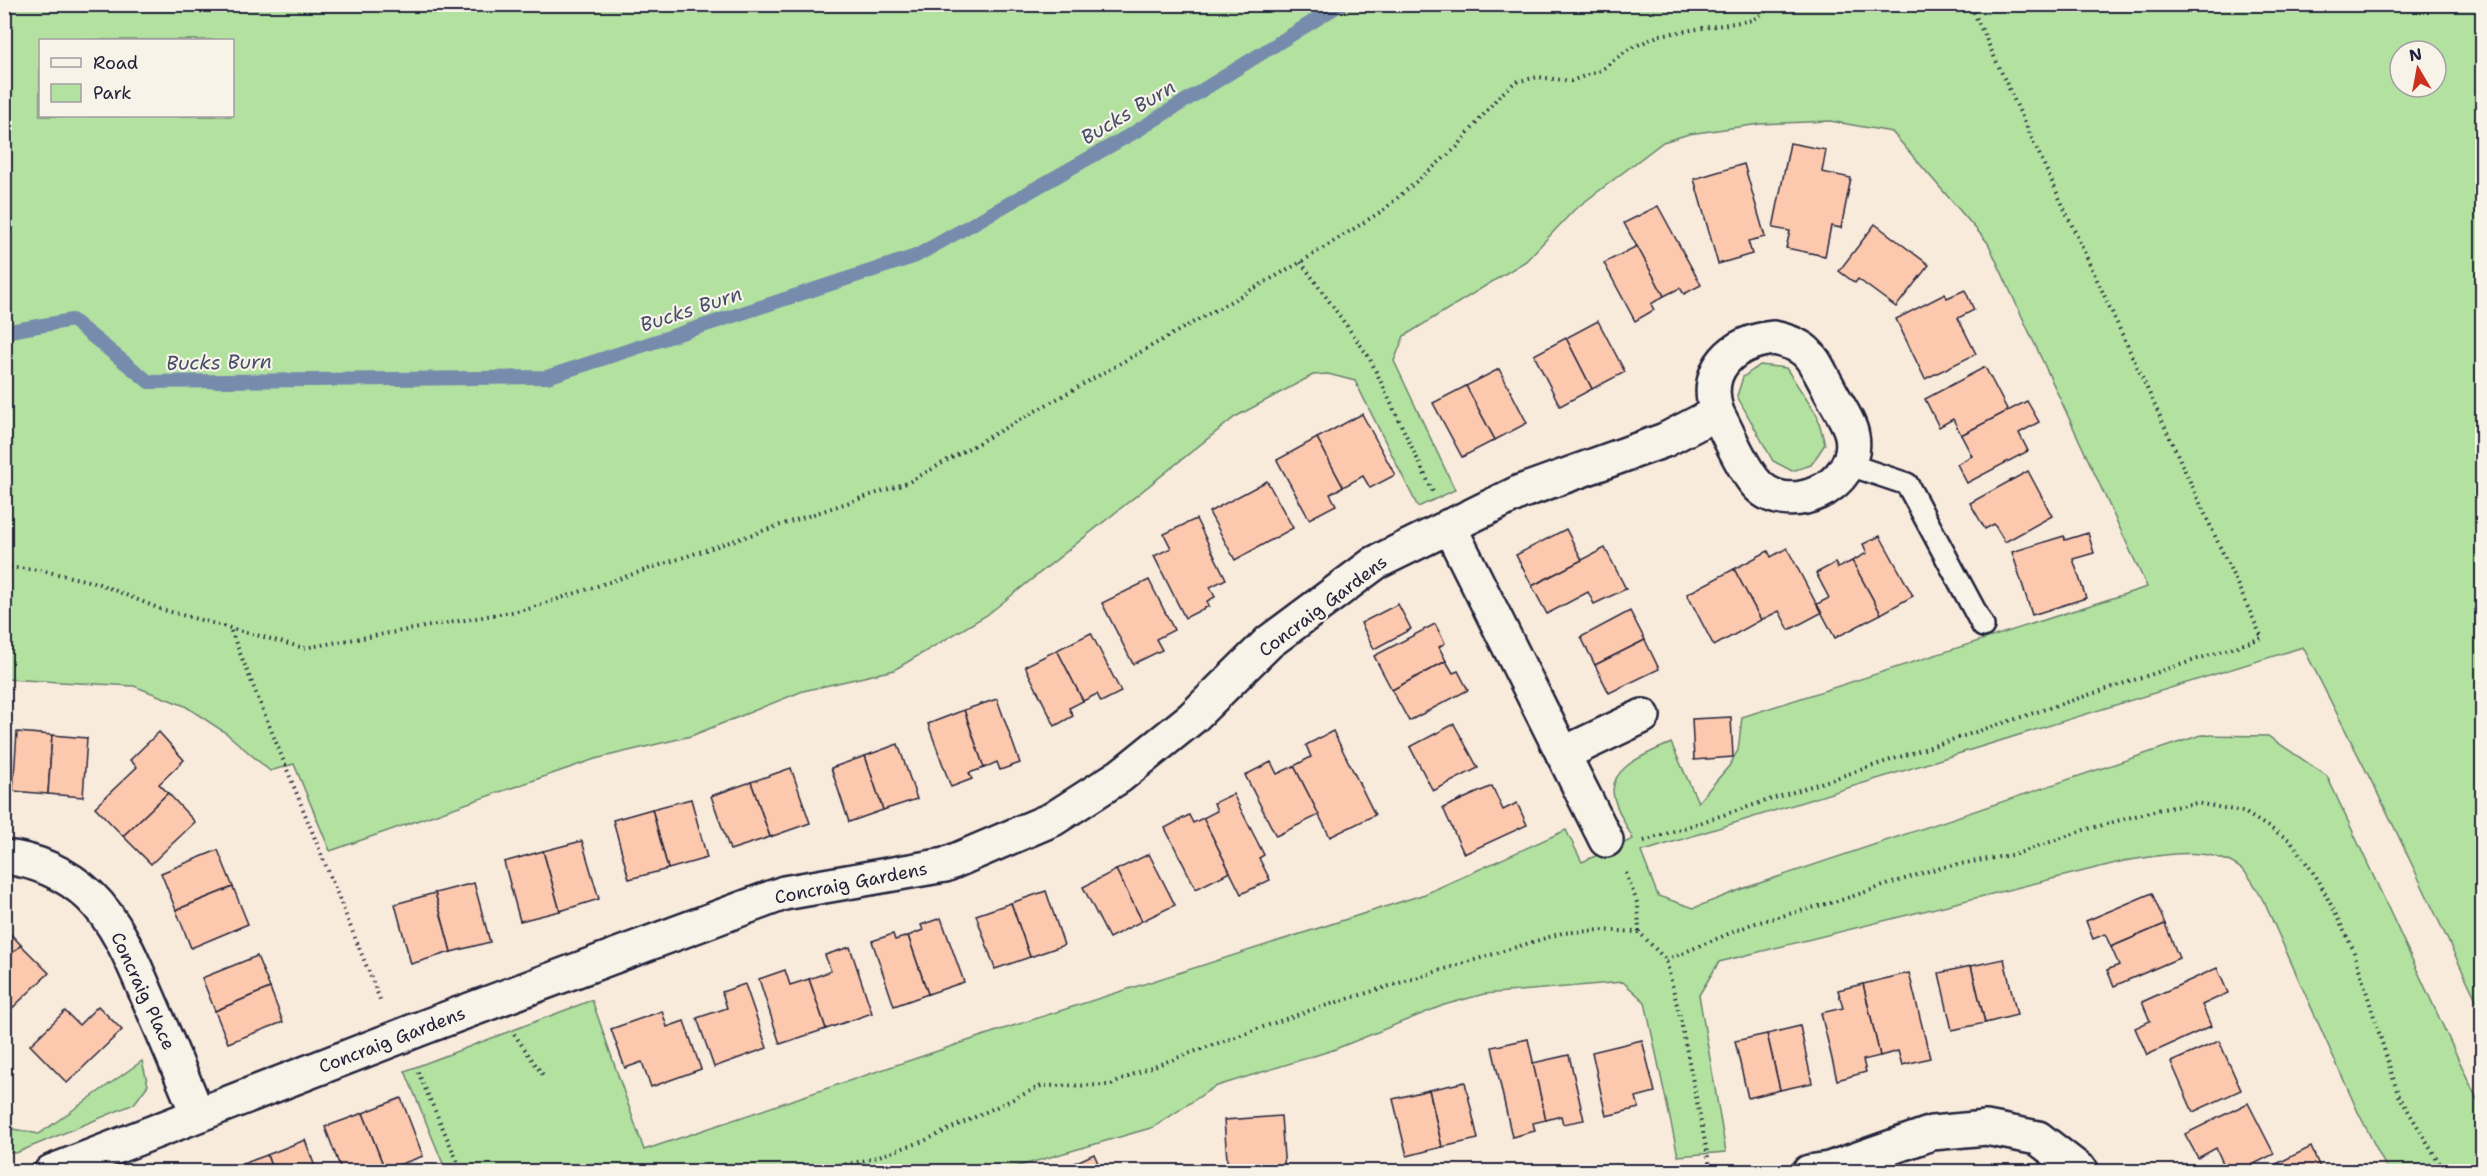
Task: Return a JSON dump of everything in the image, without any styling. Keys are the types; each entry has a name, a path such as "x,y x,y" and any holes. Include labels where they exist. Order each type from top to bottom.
{"street":[{"path":"1774,338 1794,343 1810,354 1852,435 1851,455 1847,464 1843,473 1829,488 1811,497 1791,499 1772,494 1755,483 1717,413 1713,401 1714,381 1722,363 1736,348 1754,340 1774,338"},
{"name":"Concraig Gardens","path":"51,1172 197,1113 784,893 945,865 1053,819 1120,776 1192,718 1269,642 1375,563 1520,492 1665,440 1717,413"},
{"path":"1449,526 1563,754 1612,845"},
{"path":"1563,754 1643,716"},
{"name":"Concraig Place","path":"4,857 22,859 58,872 91,897 116,931 135,966 197,1113"},
{"path":"1809,1172 1829,1169 1932,1133 1986,1128 2038,1138 2082,1172"}],"lane":[{"path":"1847,464 1907,484 1983,626"}],"path":[{"path":"4,567 40,570 97,582 160,609 304,648 528,609 907,483 1301,262 1382,211 1457,147 1498,97 1515,82 1538,77 1571,81 1601,70 1627,50 1660,35 1753,20 1775,4"},
{"path":"1711,1172 1680,1017 1666,960 1639,932 1638,905 1612,845 2262,638 1970,4"},
{"path":"1301,262 1369,357 1449,526"},
{"path":"231,630 383,1008 415,1066 462,1172"},
{"path":"1666,960 1752,924 1840,900 1938,868 2016,854 2084,830 2157,810 2197,803 2244,812 2291,841 2319,881 2353,949 2398,1094 2445,1172"},
{"path":"810,1172 867,1160 924,1141 1041,1086 1111,1085 1143,1070 1305,1012 1562,933 1600,930 1639,932"},
{"path":"492,1002 543,1075"}],"green space":[{"path":"5,5 2482,5 2482,1012 2386,810 2303,647 1641,852 1658,896 1694,908 1742,889 2201,735 2268,736 2327,776 2482,1110 2482,1171 2388,1171 2358,1112 2265,904 2253,883 2245,872 2232,863 2218,857 2186,853 2124,861 1719,962 1699,995 1726,1152 1678,1156 1645,1002 1623,982 1484,994 1444,1005 1333,1050 1214,1087 1154,1127 1002,1171 446,1171 405,1071 592,1000 644,1150 994,1032 1425,894 1566,830 1582,862 1633,839 1615,801 1613,789 1622,771 1640,757 1671,743 1698,802 1729,766 1738,750 1742,717 2147,587 1988,243 1892,132 1830,121 1760,124 1689,134 1663,142 1574,210 1526,261 1404,336 1394,361 1455,490 1418,507 1355,381 1328,374 1313,375 1235,417 987,615 894,670 803,691 691,736 595,759 330,851 294,764 270,771 226,733 185,706 134,686 5,679"},
{"path":"1760,365 1786,368 1817,415 1825,444 1811,465 1792,471 1773,461 1737,396 1743,377"},
{"path":"142,1061 148,1085 134,1104 16,1153 5,1152 5,1119 13,1129 39,1134"}],"building":[{"path":"1790,143 1826,150 1822,172 1851,178 1841,228 1831,226 1825,256 1786,248 1790,231 1773,228"},
{"path":"1744,164 1765,237 1748,241 1752,254 1718,264 1694,179"},
{"path":"1658,206 1701,285 1684,294 1680,288 1664,296 1624,223"},
{"path":"1875,224 1929,265 1896,307 1858,279 1855,283 1839,271"},
{"path":"1637,246 1664,296 1651,304 1654,310 1635,321 1604,263"},
{"path":"1965,290 1974,310 1958,318 1976,354 1925,379 1896,319 1945,294 1947,298"},
{"path":"1598,321 1625,372 1592,389 1566,338"},
{"path":"1566,338 1592,389 1560,406 1534,355"},
{"path":"1985,367 2008,411 1961,435 1953,419 1939,427 1925,399"},
{"path":"1499,369 1527,423 1495,440 1466,386"},
{"path":"1466,386 1495,440 1462,457 1433,403"},
{"path":"2027,401 2039,422 2019,433 2028,451 1967,483 1957,464 1972,456 1961,435"},
{"path":"1362,414 1395,475 1370,488 1363,476 1343,487 1317,438"},
{"path":"1317,438 1343,487 1330,494 1336,505 1309,519 1277,460"},
{"path":"2028,471 2052,516 2005,542 1994,524 1985,529 1970,503"},
{"path":"1267,481 1293,528 1235,560 1209,512"},
{"path":"1196,519 1226,579 1210,587 1215,597 1207,601 1209,606 1185,618 1154,556 1171,548 1164,534"},
{"path":"1566,529 1582,560 1532,586 1516,555"},
{"path":"2088,533 2094,553 2073,559 2086,598 2032,615 2012,552 2064,536 2065,540"},
{"path":"1880,536 1913,596 1881,614 1852,561 1867,553 1863,544"},
{"path":"1605,548 1626,589 1594,604 1588,592 1547,614 1532,586"},
{"path":"1787,548 1821,613 1789,630 1779,611 1761,620 1734,569 1768,551 1771,557"},
{"path":"1852,561 1881,614 1835,638 1817,604 1829,598 1816,573 1835,563 1838,568"},
{"path":"1734,569 1761,620 1714,646 1687,594"},
{"path":"1149,580 1174,630 1156,639 1162,650 1133,664 1102,603"},
{"path":"1398,604 1411,629 1374,649 1361,623"},
{"path":"1630,611 1645,640 1595,665 1581,637"},
{"path":"1435,624 1445,643 1439,647 1446,661 1392,690 1374,656"},
{"path":"1091,633 1121,692 1101,702 1097,694 1083,701 1057,650"},
{"path":"1645,640 1659,669 1609,693 1595,665"},
{"path":"1057,650 1083,701 1069,708 1073,716 1055,726 1025,666"},
{"path":"1446,661 1453,673 1458,671 1468,690 1409,721 1392,690"},
{"path":"997,699 1020,763 1000,770 997,762 984,768 964,710"},
{"path":"964,710 984,768 969,773 972,779 951,787 928,724"},
{"path":"1731,717 1733,757 1694,760 1692,719"},
{"path":"1454,724 1478,768 1433,791 1410,747"},
{"path":"1333,731 1375,815 1330,837 1294,766 1311,757 1306,745"},
{"path":"17,732 52,735 48,794 13,791"},
{"path":"159,732 184,760 159,784 168,793 123,836 95,807 137,767 130,760"},
{"path":"52,735 87,738 83,797 48,794"},
{"path":"898,744 917,799 883,810 865,756"},
{"path":"865,756 883,810 849,822 831,768"},
{"path":"1271,762 1277,774 1294,766 1319,815 1276,836 1245,775"},
{"path":"791,768 810,823 770,837 751,782"},
{"path":"751,782 770,837 730,850 711,796"},
{"path":"1492,786 1503,810 1517,803 1527,825 1464,854 1443,808"},
{"path":"168,793 195,822 151,864 123,836"},
{"path":"1233,794 1264,855 1259,858 1270,880 1241,894 1203,818 1217,811 1214,803"},
{"path":"691,799 707,858 668,869 652,809"},
{"path":"652,809 668,869 629,879 613,820"},
{"path":"1189,815 1193,823 1203,818 1230,872 1196,889 1165,828"},
{"path":"582,841 599,899 560,911 543,851"},
{"path":"218,850 233,887 176,910 161,873"},
{"path":"543,851 560,911 520,921 504,862"},
{"path":"1149,854 1175,905 1142,921 1116,870"},
{"path":"1116,870 1142,921 1109,938 1083,887"},
{"path":"474,883 490,942 451,952 435,893"},
{"path":"233,887 248,924 191,948 176,910"},
{"path":"1046,891 1064,945 1030,957 1011,903"},
{"path":"435,893 451,952 411,964 395,904"},
{"path":"2152,893 2165,924 2111,947 2105,934 2093,939 2086,921"},
{"path":"1011,903 1030,957 995,969 976,915"},
{"path":"941,918 964,982 928,994 908,936 923,930 921,925"},
{"path":"2165,924 2179,958 2114,986 2107,970 2119,965 2111,947"},
{"path":"4,927 21,945 4,961"},
{"path":"893,934 895,940 908,936 928,994 894,1006 872,941"},
{"path":"21,945 49,973 4,1016 4,961"},
{"path":"850,947 872,1013 826,1029 809,979 831,971 825,955"},
{"path":"257,956 270,988 215,1011 202,978"},
{"path":"2004,959 2017,1015 1985,1023 1971,966"},
{"path":"1971,966 1985,1023 1952,1030 1939,973"},
{"path":"2217,968 2228,993 2202,1005 2211,1026 2147,1055 2135,1028 2150,1021 2142,1002"},
{"path":"785,970 790,985 809,979 826,1029 780,1044 759,979"},
{"path":"1909,973 1930,1058 1902,1065 1898,1051 1880,1056 1863,984"},
{"path":"745,984 767,1048 714,1067 697,1018 727,1008 722,992"},
{"path":"1863,984 1880,1056 1863,1060 1866,1072 1837,1080 1821,1013 1843,1008 1838,990"},
{"path":"270,988 283,1022 228,1043 215,1011"},
{"path":"98,1006 122,1030 67,1083 30,1045 65,1011 79,1025"},
{"path":"662,1011 667,1027 684,1021 701,1069 651,1087 642,1062 625,1068 611,1029"},
{"path":"1800,1026 1812,1083 1780,1090 1767,1034"},
{"path":"1767,1034 1780,1090 1748,1098 1735,1041"},
{"path":"1528,1039 1546,1120 1533,1123 1535,1131 1512,1137 1492,1047"},
{"path":"1642,1040 1655,1092 1636,1097 1639,1108 1606,1116 1592,1052"},
{"path":"2219,1041 2241,1090 2193,1112 2171,1062"},
{"path":"1569,1055 1584,1120 1563,1124 1561,1116 1546,1120 1533,1063"},
{"path":"1465,1082 1478,1139 1442,1147 1429,1090"},
{"path":"1429,1090 1442,1147 1407,1156 1393,1099"},
{"path":"401,1098 423,1156 385,1170 363,1113"},
{"path":"2248,1103 2274,1154 2238,1172 2227,1172 2216,1148 2198,1158 2185,1134"},
{"path":"363,1113 385,1170 342,1172 325,1127"},
{"path":"1281,1116 1285,1171 1228,1172 1224,1120"},
{"path":"305,1140 317,1172 273,1172 267,1155"},
{"path":"2311,1147 2322,1172 2260,1172"},
{"path":"1094,1154 1102,1172 1055,1172"},
{"path":"267,1155 273,1172 230,1172 229,1169"}],"waterway":[{"name":"Bucks Burn","path":"4,332 72,320 149,382 547,377 916,256 1135,132 1341,4"}]}
